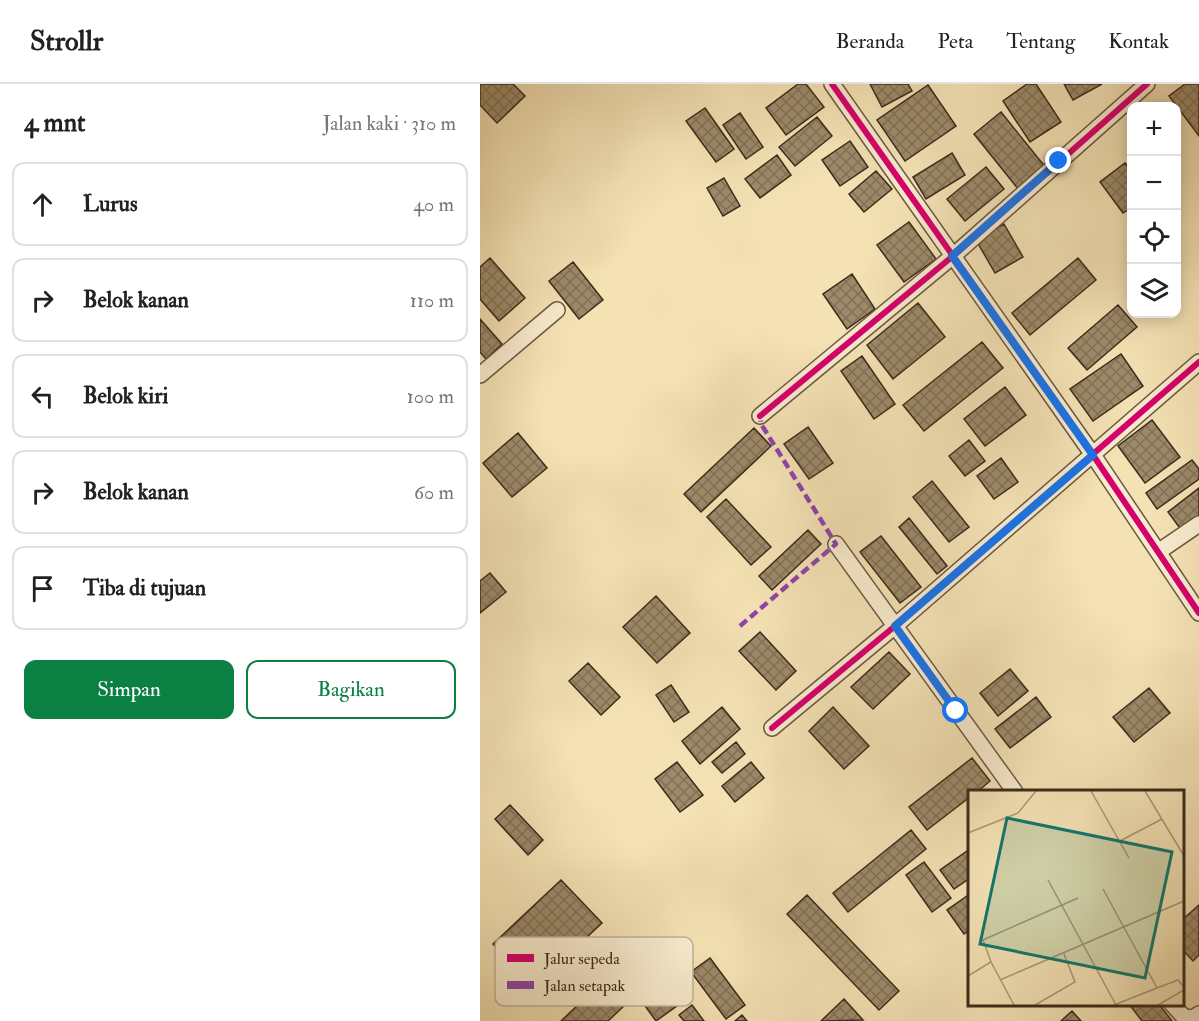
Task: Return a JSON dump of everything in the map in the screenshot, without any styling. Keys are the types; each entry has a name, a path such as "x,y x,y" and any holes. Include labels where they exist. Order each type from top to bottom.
{"street":[{"path":"832,84 1093,455 1199,612"},
{"path":"760,416 952,256 1147,84"},
{"path":"480,375 557,310"},
{"path":"772,728 895,626 1199,362"},
{"path":"1158,552 1199,524"},
{"path":"836,544 1014,790"},
{"path":"1173,1006 1184,1017 1199,1014"}],"building":[{"path":"480,84 513,84 525,96 497,123 480,105"},
{"path":"798,84 806,84 824,107 786,135 766,108"},
{"path":"870,84 908,84 912,91 882,107"},
{"path":"1027,84 1036,84 1061,122 1030,142 1003,101"},
{"path":"1064,84 1102,84 1073,100"},
{"path":"1185,84 1199,84 1199,136 1181,112 1181,102 1174,102 1169,96"},
{"path":"928,85 956,126 905,161 877,120"},
{"path":"705,108 734,149 716,162 686,121"},
{"path":"1001,112 1046,168 1019,190 974,134"},
{"path":"740,113 763,147 746,159 723,125"},
{"path":"817,117 832,136 795,166 779,147"},
{"path":"850,141 868,167 840,186 822,160"},
{"path":"952,153 965,175 926,199 913,177"},
{"path":"777,155 791,175 760,198 745,179"},
{"path":"1125,163 1127,166 1127,210 1123,213 1100,182"},
{"path":"986,167 1004,189 965,221 947,199"},
{"path":"876,171 892,189 864,212 849,194"},
{"path":"724,178 740,206 723,216 707,188"},
{"path":"909,222 936,259 904,282 877,245"},
{"path":"1004,224 1023,257 995,273 976,240"},
{"path":"490,258 525,298 499,321 480,299 480,267"},
{"path":"1078,258 1096,280 1030,335 1012,313"},
{"path":"573,262 603,300 579,319 549,281"},
{"path":"852,274 875,309 847,329 823,294"},
{"path":"918,303 945,337 893,379 867,345"},
{"path":"1118,305 1137,327 1087,370 1068,348"},
{"path":"480,319 502,344 486,359 480,352"},
{"path":"982,342 1003,368 924,431 903,405"},
{"path":"1121,354 1143,386 1093,421 1070,389"},
{"path":"862,356 895,404 874,419 841,371"},
{"path":"1005,387 1026,415 985,446 964,419"},
{"path":"1152,420 1180,457 1145,483 1118,446"},
{"path":"808,427 833,463 809,479 784,444"},
{"path":"754,428 771,446 701,512 684,494"},
{"path":"518,433 547,468 512,497 483,463"},
{"path":"969,440 985,461 965,476 949,456"},
{"path":"1001,458 1018,482 994,499 977,476"},
{"path":"1192,460 1199,469 1199,479 1157,509 1146,493"},
{"path":"932,481 969,527 949,542 913,497"},
{"path":"1199,488 1199,518 1182,531 1168,512"},
{"path":"726,499 771,547 751,565 707,517"},
{"path":"909,518 947,566 937,574 899,527"},
{"path":"808,530 821,544 772,590 759,576"},
{"path":"881,536 921,587 900,603 860,552"},
{"path":"490,573 506,592 480,613 480,581"},
{"path":"656,596 690,633 657,663 623,627"},
{"path":"760,632 796,671 776,690 739,651"},
{"path":"889,652 910,674 873,709 851,687"},
{"path":"588,663 620,697 601,715 569,681"},
{"path":"1010,669 1028,691 998,716 980,693"},
{"path":"671,685 689,712 674,722 656,695"},
{"path":"1149,688 1170,713 1134,742 1113,717"},
{"path":"1036,697 1051,717 1010,748 995,729"},
{"path":"722,707 740,729 700,764 682,741"},
{"path":"833,707 869,746 844,769 809,731"},
{"path":"736,742 745,754 722,773 712,762"},
{"path":"972,758 990,781 979,790 968,790 968,799 927,830 909,807"},
{"path":"677,762 703,795 680,812 655,779"},
{"path":"751,762 764,778 735,802 722,786"},
{"path":"510,805 543,840 528,855 495,819"},
{"path":"911,830 926,849 848,912 833,893"},
{"path":"968,850 968,879 954,889 940,870"},
{"path":"924,862 951,898 932,912 906,875"},
{"path":"561,880 602,923 587,937 500,937"},
{"path":"807,895 899,991 879,1010 787,914"},
{"path":"968,895 968,931 964,934 947,910"},
{"path":"1199,905 1199,955 1193,961 1184,951 1184,918"},
{"path":"710,958 745,1005 726,1019 693,975 693,971"},
{"path":"844,999 863,1020 821,1021"},
{"path":"577,1006 624,1006 608,1021 561,1021"},
{"path":"645,1006 677,1006 656,1021"},
{"path":"693,1006 704,1021 684,1021 679,1015"},
{"path":"1131,1006 1161,1006 1172,1021 1142,1021"},
{"path":"1072,1011 1081,1021 1061,1021"},
{"path":"742,1015 747,1021 735,1021"}],"marked path":[{"path":"740,626 836,544 761,424 760,416"}],"cycle path":[{"path":"832,84 1093,455 1199,613"},
{"path":"760,416 953,256 1147,84"},
{"path":"772,728 895,626 1199,362"}],"route":[{"path":"956,711 895,626 1093,455 952,256 1059,161"}]}
